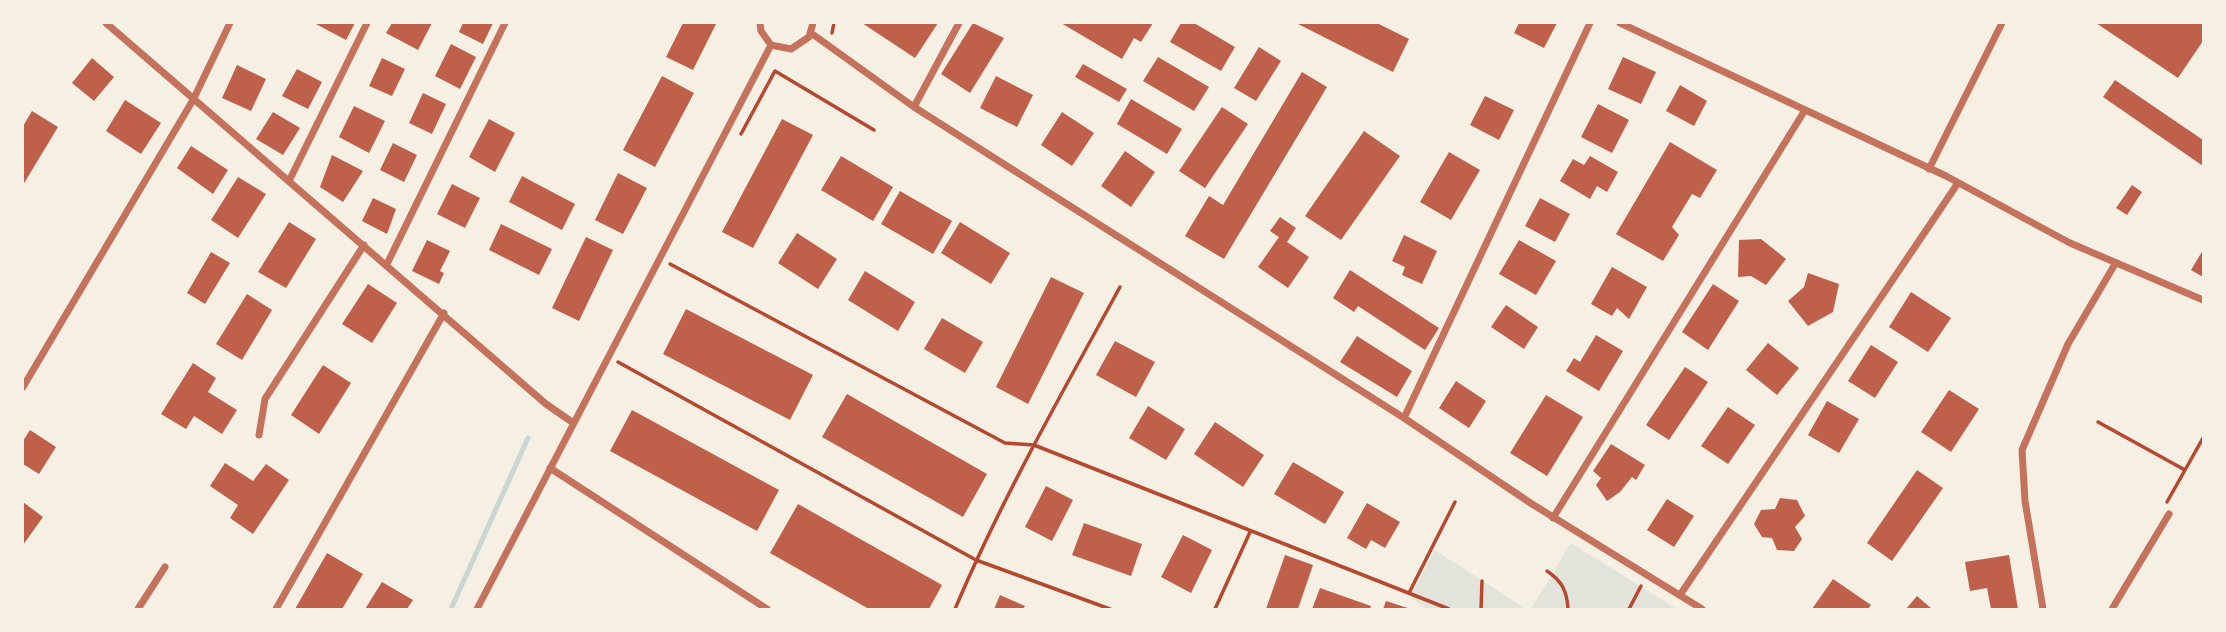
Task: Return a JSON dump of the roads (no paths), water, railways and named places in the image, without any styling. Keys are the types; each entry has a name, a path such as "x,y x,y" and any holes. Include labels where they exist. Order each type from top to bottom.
{"street":[{"path":"106,23 546,404 572,422"},
{"path":"23,387 193,100 230,23"},
{"path":"289,181 367,23"},
{"path":"387,264 505,23"},
{"path":"760,23 761,31 771,45 791,49 803,44 811,33 813,23"},
{"path":"914,107 959,23"},
{"path":"1404,418 1590,23"},
{"path":"1620,23 1958,183 2115,264 2203,300"},
{"path":"1929,169 2002,23"},
{"path":"811,33 914,107 1404,418 1553,517 1702,609"},
{"path":"477,609 572,422 771,45"},
{"path":"1553,517 1805,110"},
{"path":"1680,595 1958,183"},
{"path":"259,436 265,399 364,245"},
{"path":"2043,609 2025,501 2022,450 2068,344 2115,264"},
{"path":"276,609 444,313"},
{"path":"550,468 766,609"},
{"path":"2112,609 2169,514"},
{"path":"138,609 165,567"}],"waterway":[{"path":"451,609 528,438"}]}
